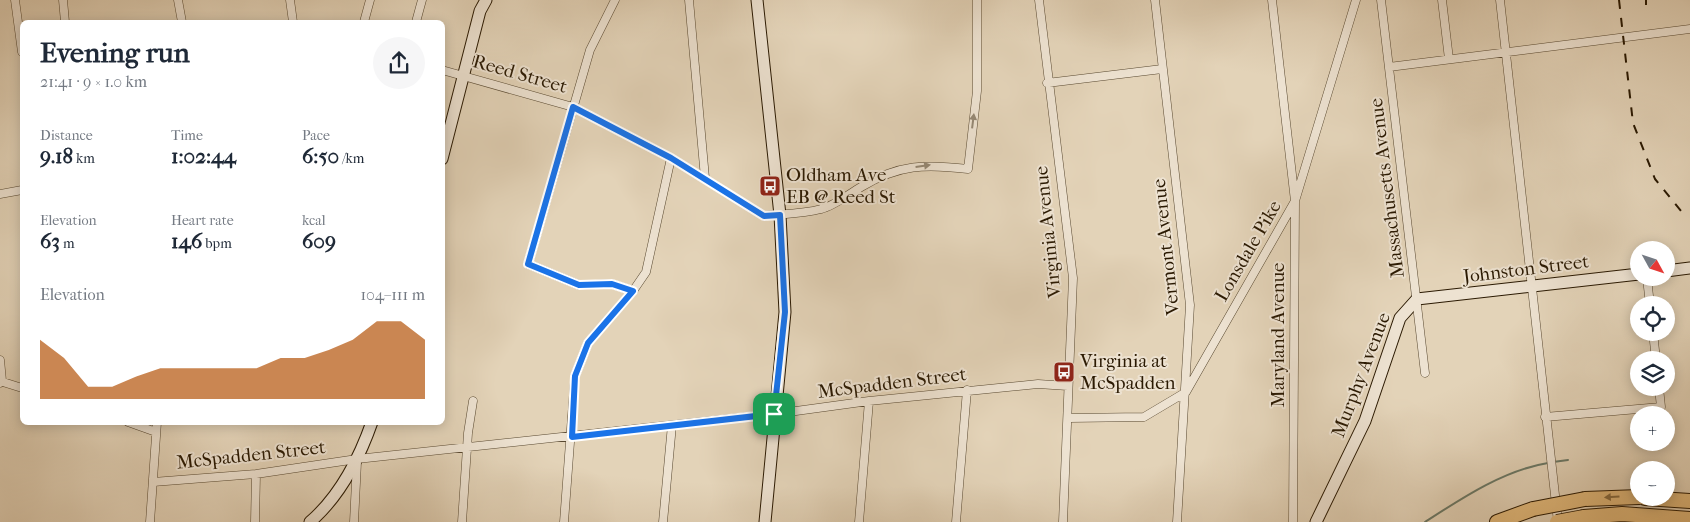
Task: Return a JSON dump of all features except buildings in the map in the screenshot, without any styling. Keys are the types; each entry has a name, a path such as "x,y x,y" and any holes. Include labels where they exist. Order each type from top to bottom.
{"highway":[{"path":"1497,522 1533,509 1585,499 1630,497"},
{"path":"1675,500 1690,501"},
{"path":"1557,522 1584,517 1622,514 1690,519"}],"street":[{"path":"15,0 20,37"},
{"path":"63,0 65,20"},
{"path":"178,0 182,20"},
{"path":"290,0 293,20"},
{"path":"365,20 370,0"},
{"path":"417,20 422,0"},
{"path":"445,148 480,11 486,0"},
{"path":"615,0 590,50 528,264 579,285 612,284 633,291"},
{"path":"689,0 705,178"},
{"path":"757,0 780,215 785,312 765,522"},
{"name":"Reed Street","path":"445,71 573,107 671,158 764,216 780,215 823,209 867,183 898,170 931,165 968,169 977,92 977,0"},
{"name":"Virginia Avenue","path":"1039,0 1047,83 1072,278 1068,386 1069,418 1063,522"},
{"name":"Vermont Avenue","path":"1155,0 1190,306 1178,522"},
{"name":"Maryland Avenue","path":"1272,0 1295,200 1293,522"},
{"name":"Lonsdale Pike","path":"1069,418 1144,417 1186,392 1295,200 1356,0"},
{"name":"Massachusetts Avenue","path":"1381,0 1426,373"},
{"path":"1442,0 1449,59"},
{"path":"1500,0 1557,522"},
{"path":"1389,67 1690,29"},
{"path":"1047,83 1162,69"},
{"path":"564,522 572,437 575,376 588,343 633,291 646,272 671,158"},
{"path":"0,194 20,190"},
{"path":"1675,270 1690,268"},
{"name":"Johnston Street","path":"1417,299 1630,275"},
{"name":"Murphy Avenue","path":"1316,522 1365,421 1400,318 1417,299"},
{"path":"0,360 1,382 20,387"},
{"name":"McSpadden Street","path":"153,482 256,474 357,459 468,449 967,390 1038,384 1068,386"},
{"path":"956,522 967,390"},
{"path":"1545,417 1661,407 1660,396"},
{"path":"462,522 468,433 473,401"},
{"path":"859,522 869,401"},
{"path":"663,522 672,424"},
{"path":"136,425 156,432"},
{"path":"150,522 157,425"},
{"path":"310,522 328,502 357,459 371,425"},
{"path":"354,522 357,459"},
{"path":"255,522 256,474"}],"waterway":[{"path":"1553,462 1568,460"},
{"path":"1425,522 1500,478 1548,463"}],"railway":[{"path":"1619,0 1633,123 1655,179 1686,217"},
{"path":"1646,0 1646,5"}],"place":[{"name":"Oldham Ave EB @ Reed St","path":"770,186"},
{"name":"Virginia at McSpadden","path":"1064,372"}],"route":[{"path":"573,107 671,158 764,216 780,215 785,312 774,414 672,424 572,437 575,376 588,343 633,291 612,284 579,285 528,264 573,107"}]}
